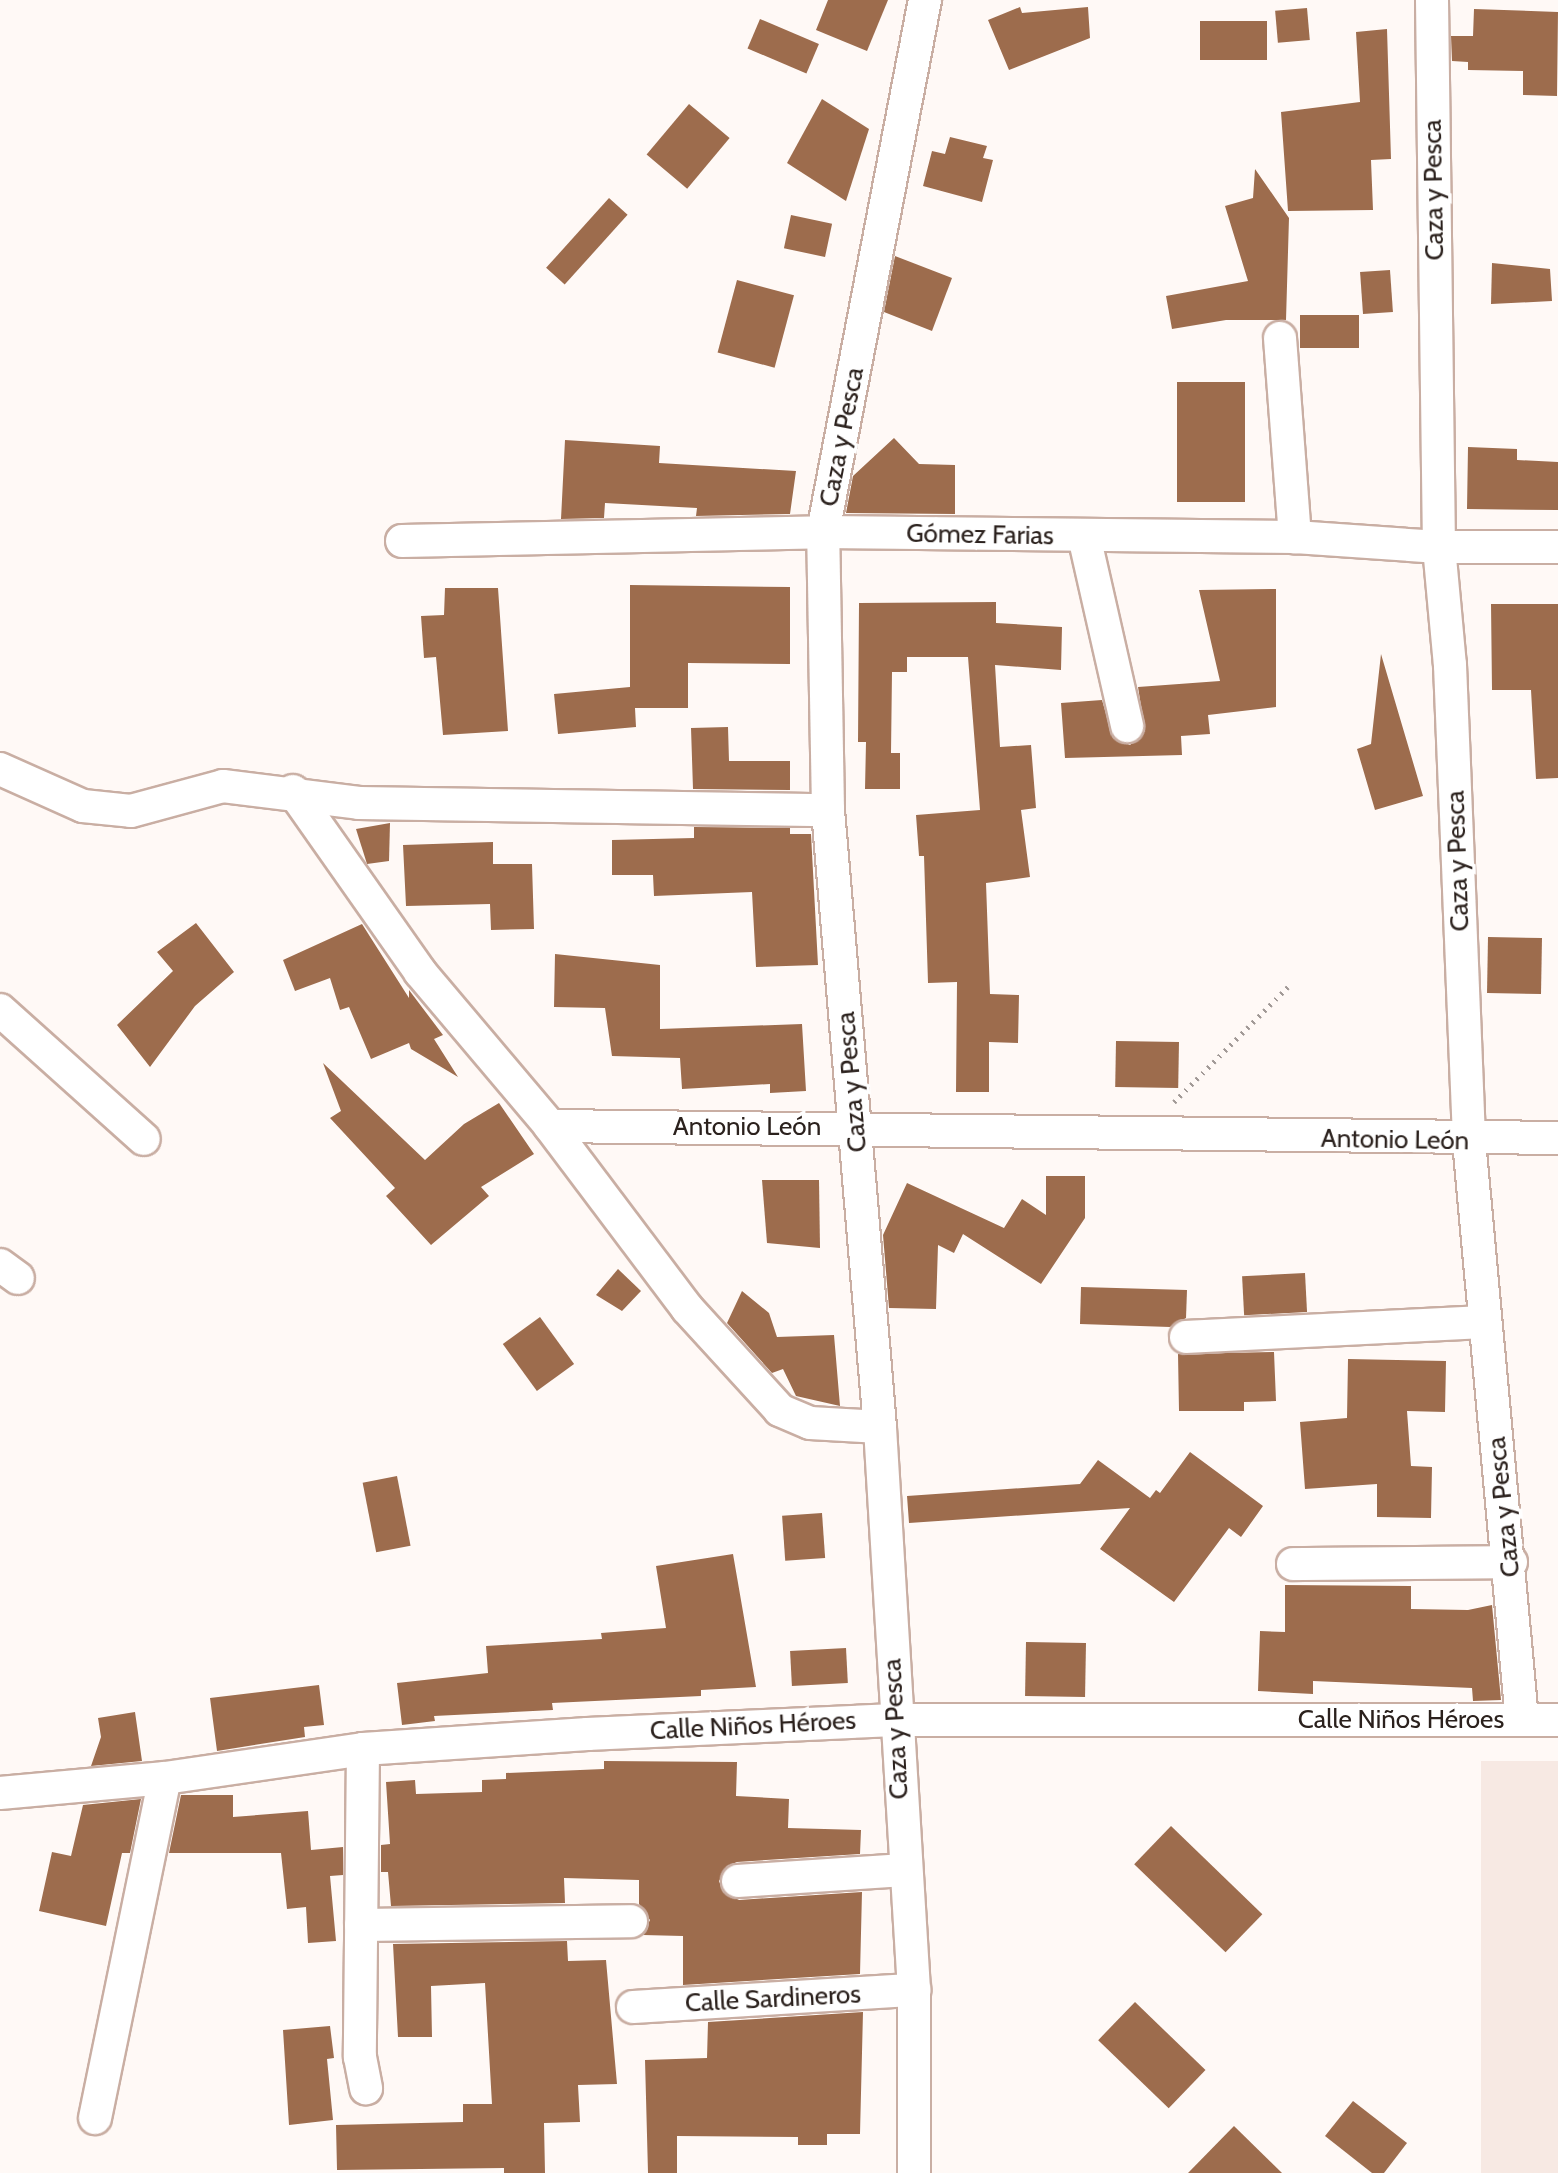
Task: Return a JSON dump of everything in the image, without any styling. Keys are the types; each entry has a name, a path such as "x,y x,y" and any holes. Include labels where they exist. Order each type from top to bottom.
{"street":[{"name":"Caza y Pesca","path":"914,2173 914,1990 904,1870 880,1427 828,810 823,532 925,0"},
{"name":"Caza y Pesca","path":"1432,0 1439,547 1450,665 1469,1141 1483,1322 1511,1562 1522,1720"},
{"path":"1280,338 1295,537"},
{"name":"Gómez Farias","path":"402,541 823,532 1295,537 1439,547 1558,547"},
{"path":"1084,536 1127,726"},
{"path":"0,769 83,806 131,811 223,786 293,791 359,803 828,810"},
{"path":"293,791 420,972 550,1126 687,1308 780,1410 810,1423 880,1427"},
{"path":"0,1010 144,1139"},
{"name":"Antonio León","path":"550,1126 856,1128 1469,1141 1558,1138"},
{"path":"1186,1337 1483,1322"},
{"path":"1293,1564 1511,1562"},
{"name":"Calle Niños Héroes","path":"0,1793 165,1778 363,1749 895,1720 1558,1720"},
{"path":"363,1749 360,2057 366,2088"},
{"path":"95,2118 165,1778"},
{"path":"738,1881 904,1870"},
{"path":"361,1925 631,1921"},
{"name":"Calle Sardineros","path":"633,2007 914,1990"}],"path":[{"path":"1139,1136 1288,987"}],"shaded area":[{"path":"1481,1761 1558,1761 1558,2173 1481,2173"}],"building":[{"path":"828,0 888,0 867,51 816,30"},
{"path":"1020,7 1022,13 1088,7 1090,38 1009,70 988,20"},
{"path":"1307,8 1310,40 1278,43 1275,11"},
{"path":"1474,9 1558,12 1557,96 1523,95 1523,71 1468,70 1468,62 1452,61 1451,36 1473,36"},
{"path":"760,19 819,44 806,73 747,48"},
{"path":"1200,21 1267,21 1267,60 1200,60"},
{"path":"1387,29 1391,159 1371,160 1373,210 1288,211 1281,112 1360,102 1356,32"},
{"path":"822,99 869,129 846,201 787,163"},
{"path":"689,104 730,138 687,189 647,155"},
{"path":"950,137 987,146 983,158 993,160 982,202 923,186 932,151 945,154"},
{"path":"1255,169 1289,218 1286,320 1226,320 1172,329 1166,296 1248,281 1225,206 1253,198"},
{"path":"609,198 628,215 565,285 546,268"},
{"path":"791,215 832,224 825,257 784,248"},
{"path":"895,256 952,278 932,331 884,312"},
{"path":"1492,263 1550,269 1552,301 1491,304"},
{"path":"1390,270 1393,312 1363,314 1360,272"},
{"path":"737,280 794,295 775,368 718,352"},
{"path":"1300,315 1359,315 1359,348 1300,348"},
{"path":"1177,382 1245,382 1245,502 1177,502"},
{"path":"894,438 919,464 955,465 955,514 846,513 853,476"},
{"path":"565,440 660,446 659,463 796,471 790,514 696,516 697,508 605,503 604,518 561,519"},
{"path":"1468,447 1517,449 1517,460 1558,462 1558,510 1467,509"},
{"path":"630,585 790,587 790,664 688,663 688,708 635,708 636,727 558,734 554,694 630,687"},
{"path":"445,588 498,588 508,731 443,735 436,657 424,658 421,616 444,615"},
{"path":"1276,589 1276,707 1208,715 1210,734 1181,736 1182,755 1065,758 1061,703 1102,700 1113,738 1130,745 1145,731 1138,687 1220,681 1199,590"},
{"path":"996,602 996,623 1062,627 1061,670 995,665 1000,747 1031,745 1036,808 1021,810 1030,877 986,883 990,994 1019,995 1018,1043 989,1042 989,1092 956,1092 957,982 928,983 924,856 919,856 916,815 980,810 968,657 907,657 907,672 892,672 891,753 900,753 900,789 865,789 866,742 858,742 859,603"},
{"path":"1491,604 1558,604 1558,778 1536,779 1531,690 1492,690"},
{"path":"1381,654 1423,796 1375,810 1357,749 1371,744"},
{"path":"728,727 729,761 790,761 790,790 693,789 691,728"},
{"path":"390,823 389,861 367,864 356,829"},
{"path":"694,827 790,828 790,834 811,834 818,965 756,967 752,892 654,896 653,875 612,875 612,840 694,838"},
{"path":"493,842 493,864 532,864 534,929 491,930 490,904 406,906 403,845"},
{"path":"196,923 234,972 195,1006 150,1067 117,1025 173,971 157,952"},
{"path":"362,924 409,998 409,990 443,1035 434,1039 458,1077 411,1049 409,1043 371,1059 349,1007 340,1010 330,978 295,991 283,960"},
{"path":"1488,937 1542,938 1541,994 1487,993"},
{"path":"555,954 660,965 660,1029 802,1024 806,1091 770,1093 770,1084 682,1089 680,1058 612,1056 605,1008 554,1007"},
{"path":"1116,1041 1179,1042 1178,1088 1115,1087"},
{"path":"323,1063 425,1160 464,1124 499,1103 534,1154 481,1187 489,1196 431,1245 386,1196 395,1188 330,1118 341,1111"},
{"path":"1046,1176 1085,1176 1085,1218 1041,1284 963,1234 954,1253 938,1245 936,1309 889,1308 883,1235 907,1183 1004,1228 1022,1199 1046,1215"},
{"path":"762,1180 819,1180 820,1248 767,1243"},
{"path":"618,1269 641,1291 622,1311 596,1295"},
{"path":"1305,1273 1307,1312 1244,1315 1242,1276"},
{"path":"1081,1287 1187,1290 1186,1318 1170,1327 1080,1324"},
{"path":"742,1291 769,1313 777,1337 834,1335 840,1406 796,1396 783,1369 772,1373 727,1323"},
{"path":"540,1317 574,1364 537,1391 503,1344"},
{"path":"1274,1352 1276,1401 1244,1402 1244,1411 1179,1411 1178,1354"},
{"path":"1348,1359 1446,1361 1445,1412 1407,1411 1411,1466 1432,1467 1431,1518 1377,1517 1377,1484 1305,1489 1300,1422 1347,1418"},
{"path":"1190,1452 1263,1506 1241,1537 1229,1528 1174,1602 1100,1549 1130,1508 909,1523 907,1496 1080,1484 1098,1460 1150,1498 1156,1490 1160,1493"},
{"path":"397,1476 411,1546 376,1552 363,1483"},
{"path":"822,1513 825,1558 785,1561 782,1516"},
{"path":"733,1554 756,1687 701,1690 701,1696 552,1703 553,1710 434,1716 435,1721 402,1725 397,1683 488,1673 486,1646 602,1639 601,1633 666,1628 656,1566"},
{"path":"1285,1585 1411,1586 1411,1609 1468,1610 1492,1605 1501,1700 1473,1701 1472,1688 1313,1681 1313,1694 1258,1691 1260,1631 1285,1632"},
{"path":"1026,1642 1086,1643 1085,1697 1025,1696"},
{"path":"846,1648 848,1683 792,1686 790,1651"},
{"path":"319,1685 324,1725 304,1727 305,1737 217,1751 210,1698"},
{"path":"135,1712 142,1761 91,1766 101,1737 98,1718"},
{"path":"604,1761 737,1762 736,1796 789,1799 788,1828 861,1830 860,1854 737,1862 727,1866 719,1881 723,1892 739,1900 862,1892 860,1974 683,1985 683,1936 643,1935 650,1920 639,1904 639,1880 564,1878 565,1903 391,1906 388,1872 381,1872 381,1845 390,1844 386,1782 415,1780 416,1794 482,1792 482,1780 506,1779 506,1773 604,1769"},
{"path":"181,1795 233,1795 233,1817 308,1811 311,1850 343,1847 343,1875 330,1876 336,1941 308,1943 306,1907 287,1909 281,1853 169,1853"},
{"path":"141,1799 130,1853 122,1853 106,1926 39,1911 52,1852 71,1856 83,1805"},
{"path":"1171,1826 1262,1914 1226,1952 1134,1864"},
{"path":"567,1941 568,1961 606,1960 617,2084 578,2085 580,2122 544,2123 545,2173 504,2173 504,2168 337,2170 336,2125 463,2122 463,2104 492,2104 485,1983 431,1986 432,2037 398,2037 393,1944"},
{"path":"1135,2002 1205,2070 1169,2108 1098,2040"},
{"path":"863,2012 860,2134 827,2134 827,2145 798,2145 798,2137 677,2136 677,2173 648,2173 645,2060 707,2058 708,2022"},
{"path":"330,2026 334,2058 327,2059 333,2120 289,2125 283,2030"},
{"path":"1353,2101 1407,2143 1384,2173 1372,2173 1325,2136"},
{"path":"1234,2126 1282,2173 1188,2173"}]}
